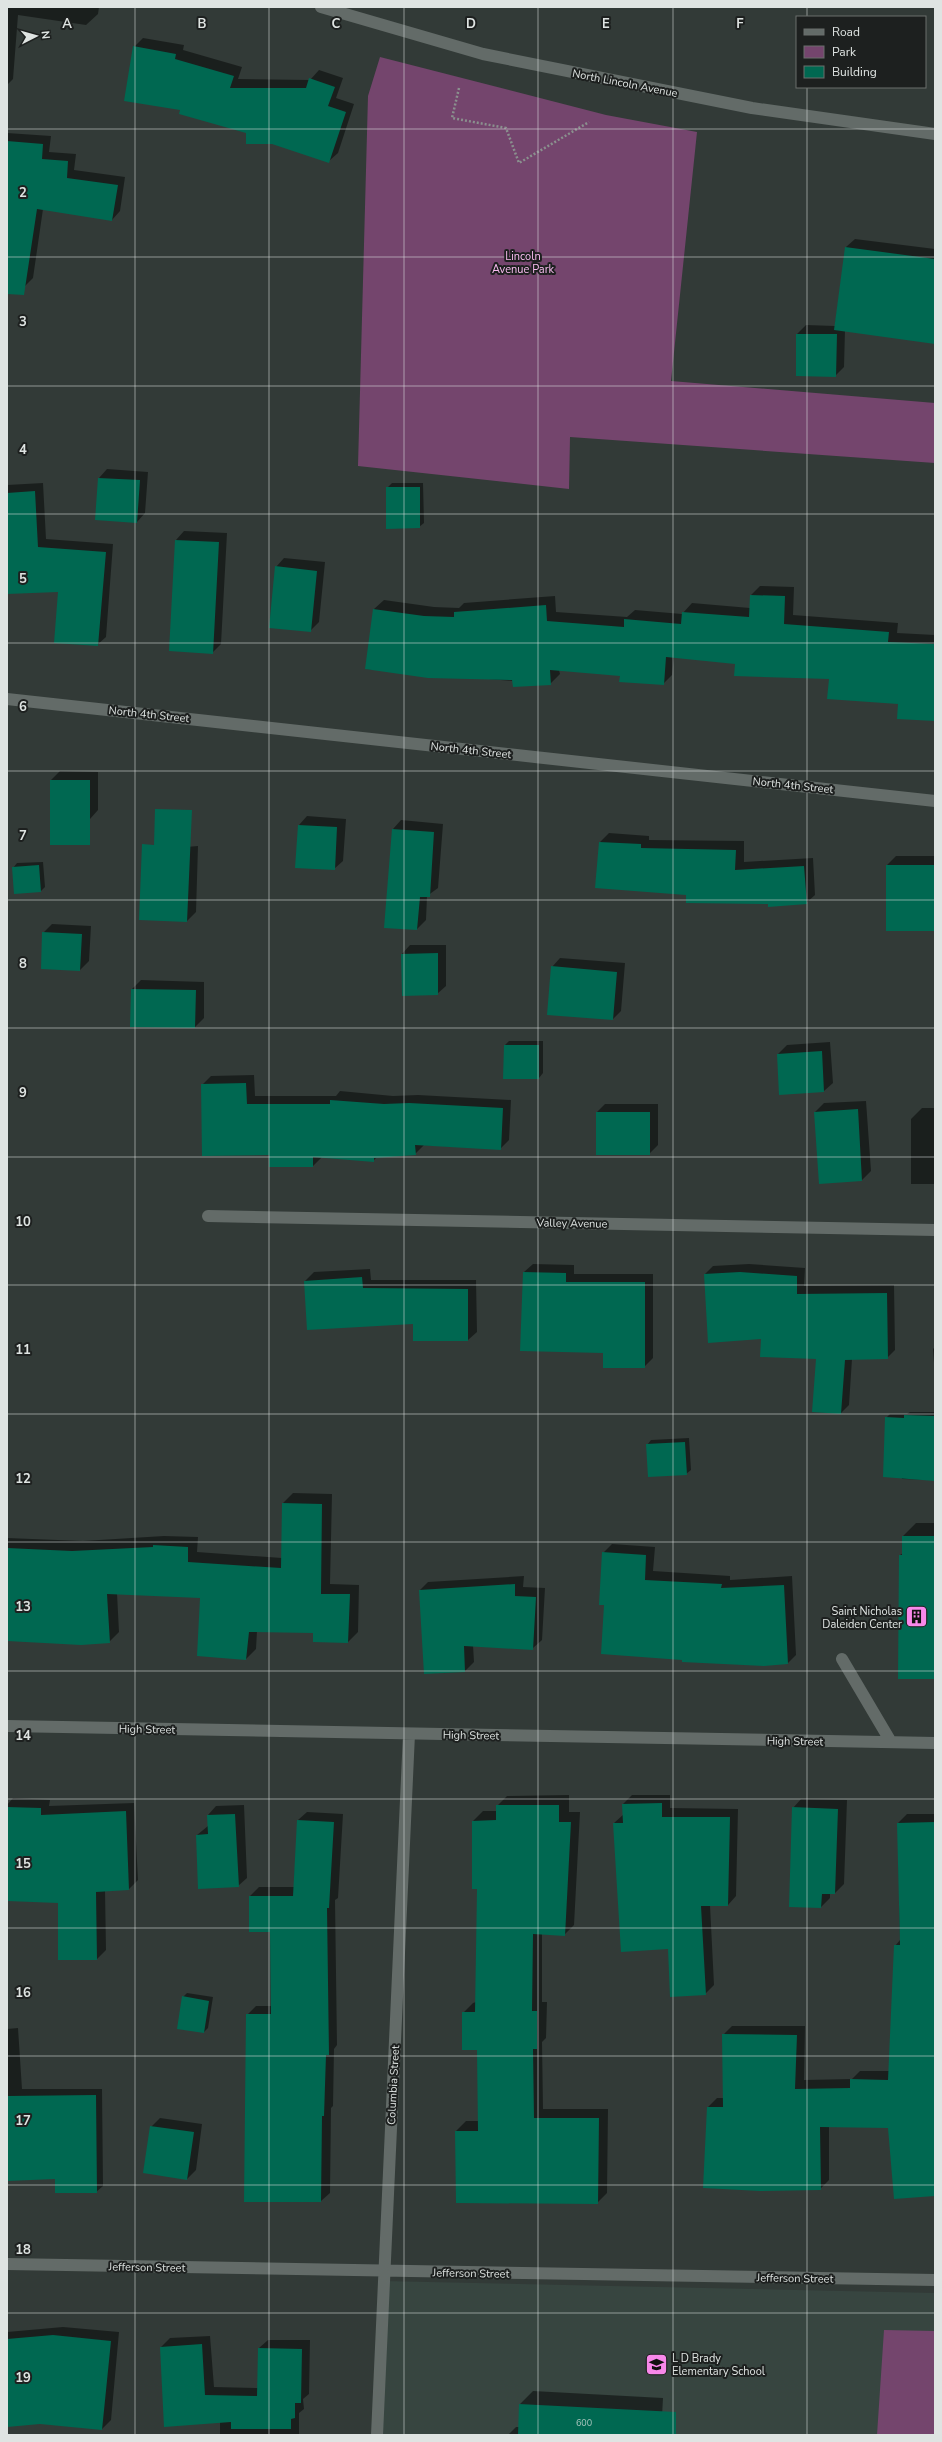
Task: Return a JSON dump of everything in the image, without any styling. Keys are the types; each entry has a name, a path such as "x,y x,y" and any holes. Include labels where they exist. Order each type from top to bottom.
{"street":[{"name":"North Lincoln Avenue","path":"321,7 483,54 752,108 935,134"},
{"name":"North 4th Street","path":"7,699 935,801"},
{"name":"Valley Avenue","path":"208,1216 935,1230"},
{"path":"842,1660 891,1742"},
{"name":"High Street","path":"7,1726 935,1743"},
{"name":"Columbia Street","path":"377,2435 409,1734"},
{"name":"Jefferson Street","path":"7,2264 385,2272 935,2280"}],"path":[{"path":"459,88 452,118 506,128 519,163 590,122"}],"shaded area":[{"name":"L D Brady Elementary School","path":"382,2281 935,2293 935,2435 378,2435"}],"green space":[{"name":"Lincoln Avenue Park","path":"380,57 606,115 697,132 671,381 935,403 935,463 570,437 569,489 358,466 368,96"},
{"path":"884,2330 935,2331 935,2435 877,2435"}],"building":[{"path":"133,46 176,54 175,59 234,76 230,88 306,88 309,78 335,87 328,106 346,112 329,163 272,144 246,144 246,133 179,114 180,110 124,101"},
{"path":"7,141 43,144 42,159 68,161 67,178 118,185 112,221 37,209 24,295 7,294"},
{"path":"845,247 935,259 935,344 834,330"},
{"path":"796,334 837,334 836,377 796,376"},
{"path":"98,478 140,480 137,523 95,520"},
{"path":"386,487 420,487 420,528 386,529"},
{"path":"35,491 38,547 106,552 98,646 54,643 58,592 7,594 7,493"},
{"path":"175,540 219,542 213,654 169,651"},
{"path":"275,566 317,571 311,632 269,628"},
{"path":"750,595 785,596 784,624 889,632 888,642 935,644 935,721 897,719 898,704 827,699 829,679 734,676 735,664 666,657 664,685 619,682 620,676 550,670 551,685 513,687 512,680 428,678 365,669 373,609 424,616 454,617 454,612 546,605 547,621 624,627 624,619 681,624 682,612 749,617"},
{"path":"50,780 90,780 90,845 50,845"},
{"path":"155,809 192,810 187,922 139,920 142,844 154,845"},
{"path":"298,825 337,827 335,870 295,868"},
{"path":"392,829 434,832 430,897 420,897 417,930 384,928"},
{"path":"599,842 641,844 641,848 736,850 735,870 804,866 807,904 768,907 768,904 686,903 686,895 595,888"},
{"path":"39,865 41,892 14,894 12,867"},
{"path":"886,865 935,865 935,931 886,931"},
{"path":"42,932 82,934 80,971 41,969"},
{"path":"438,953 438,995 402,996 401,954"},
{"path":"551,966 617,972 613,1020 547,1015"},
{"path":"131,989 196,990 195,1028 130,1027"},
{"path":"504,1045 539,1045 539,1079 503,1079"},
{"path":"822,1051 824,1092 779,1095 777,1054"},
{"path":"246,1083 247,1104 330,1104 330,1100 384,1104 409,1103 503,1108 501,1150 415,1145 416,1155 374,1158 374,1162 313,1157 313,1167 269,1167 269,1155 202,1156 201,1084"},
{"path":"858,1109 862,1181 819,1184 814,1112"},
{"path":"596,1112 650,1112 650,1155 596,1155"},
{"path":"523,1272 566,1273 566,1282 645,1282 645,1368 603,1368 603,1353 520,1351"},
{"path":"740,1272 797,1276 797,1294 887,1293 888,1359 845,1360 841,1414 812,1412 816,1359 760,1357 761,1339 708,1343 704,1274"},
{"path":"362,1277 363,1288 468,1289 468,1341 413,1341 413,1324 307,1330 304,1281"},
{"path":"904,1415 935,1416 935,1481 883,1477 885,1417 904,1418"},
{"path":"685,1442 687,1475 648,1477 646,1444"},
{"path":"282,1503 322,1504 321,1594 350,1594 348,1643 313,1642 313,1633 249,1632 246,1660 197,1656 200,1598 107,1594 110,1643 81,1645 7,1641 7,1548 72,1551 153,1547 153,1545 188,1547 188,1562 281,1568"},
{"name":"Saint Nicholas Daleiden Center","path":"902,1536 935,1536 935,1679 898,1679 899,1555 902,1555"},
{"path":"602,1552 646,1555 645,1580 722,1584 721,1588 784,1585 788,1664 764,1666 682,1662 682,1660 601,1654 604,1605 599,1605"},
{"path":"515,1584 515,1596 536,1597 533,1650 464,1646 465,1672 424,1674 419,1590"},
{"path":"662,1803 662,1817 730,1817 728,1906 701,1906 706,1995 670,1997 668,1949 621,1952 613,1823 623,1823 622,1804"},
{"path":"496,1805 559,1805 559,1822 571,1822 565,1936 533,1934 532,2011 537,2011 537,2049 533,2049 534,2118 599,2118 598,2204 456,2203 455,2131 478,2131 477,2050 462,2050 462,2012 475,2012 477,1889 472,1889 472,1821 496,1820"},
{"path":"7,1807 41,1808 41,1815 126,1811 129,1890 96,1892 97,1960 58,1960 58,1903 7,1901"},
{"path":"792,1807 838,1809 835,1894 822,1894 821,1908 789,1907"},
{"path":"235,1814 239,1887 198,1889 196,1835 208,1834 207,1815"},
{"path":"297,1820 334,1822 329,1908 327,1908 329,2055 326,2055 324,2116 322,2116 321,2202 244,2202 246,2014 271,2014 270,1932 249,1932 249,1896 293,1896"},
{"path":"935,1822 935,2196 894,2199 888,2128 820,2127 821,2190 760,2191 703,2188 707,2107 723,2107 722,2034 797,2035 795,2089 850,2088 850,2079 888,2080 894,1945 900,1945 897,1823"},
{"path":"182,1996 209,2001 204,2033 177,2029"},
{"path":"96,2095 97,2193 55,2193 55,2179 7,2181 7,2096"},
{"path":"150,2126 194,2132 187,2180 143,2173"},
{"path":"53,2335 111,2341 102,2430 40,2424 7,2427 7,2339"},
{"path":"202,2344 205,2395 257,2396 258,2348 302,2349 301,2403 295,2403 295,2418 291,2419 291,2429 231,2429 231,2422 164,2427 160,2347"},
{"path":"519,2404 676,2412 676,2435 518,2435"}],"place":[{"name":"Saint Nicholas Daleiden Center","path":"917,1617"},
{"name":"L D Brady Elementary School","path":"657,2364"}]}
